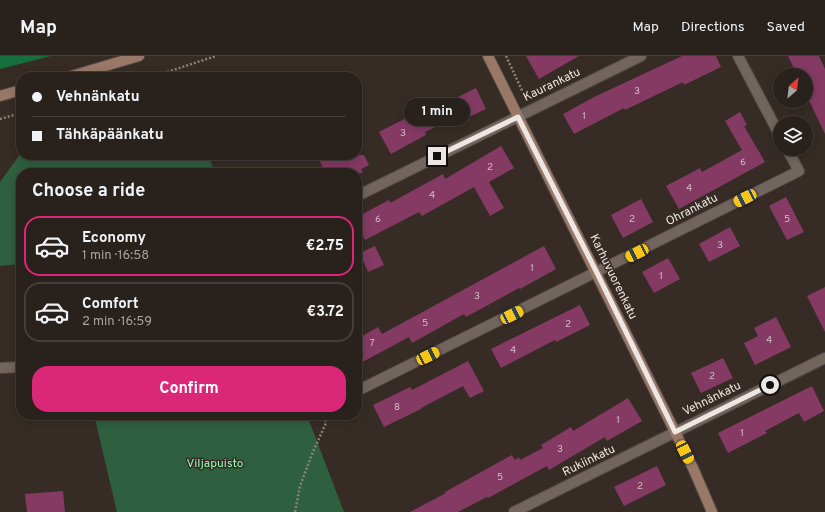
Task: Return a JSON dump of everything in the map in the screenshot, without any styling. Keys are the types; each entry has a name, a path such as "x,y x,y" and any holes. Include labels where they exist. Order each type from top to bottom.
{"street":[{"path":"85,72 139,56"},
{"name":"Karhuvuorenkatu","path":"488,56 693,468 712,512"},
{"name":"Kaurankatu","path":"362,194 641,56"},
{"path":"738,56 773,123"},
{"path":"0,96 16,91"},
{"name":"Ohrankatu","path":"597,273 799,171 791,156"},
{"path":"362,389 597,273"},
{"name":"Vehnänkatu","path":"675,432 825,358"},
{"path":"0,368 16,367"},
{"name":"Rukiinkatu","path":"514,512 675,432"}],"path":[{"path":"167,72 216,56"},
{"path":"0,119 16,114"},
{"path":"295,512 300,486 326,423 326,420"}],"green space":[{"path":"0,56 51,56 0,69"},
{"path":"16,160 210,160 213,168 16,168 16,264 0,266 0,182"},
{"name":"Viljapuisto","path":"95,420 309,420 344,512 117,512"}],"building":[{"path":"526,56 579,56 539,79"},
{"path":"682,56 716,56 721,67 684,85 683,82 625,110 624,108 574,134 563,114 594,97"},
{"path":"788,56 819,56 825,69 825,134 813,108 813,68 794,68"},
{"path":"476,88 486,109 454,124 452,119 425,132 426,135 391,154 379,132 443,99 446,103"},
{"path":"740,112 747,125 744,126 765,162 679,209 666,186 700,168 702,172 742,150 725,121"},
{"path":"501,146 514,168 489,182 504,208 490,216 474,187 422,216 419,212 365,240 362,234 362,214 389,200 390,203 443,174 445,179"},
{"path":"362,155 364,155 369,165 362,168 323,168 319,160 362,160"},
{"path":"786,197 804,232 787,240 769,206"},
{"path":"641,199 653,222 623,238 611,215"},
{"path":"730,227 740,246 709,262 699,244"},
{"path":"375,246 384,265 368,272 362,258 362,252"},
{"path":"544,246 556,269 466,317 464,314 412,343 409,337 362,362 362,336 378,327 382,334"},
{"path":"668,258 680,279 654,293 642,272"},
{"path":"825,287 825,332 807,296"},
{"path":"580,305 590,325 556,342 555,340 501,368 491,349"},
{"path":"776,317 791,347 755,365 744,343 758,336 754,328"},
{"path":"723,358 733,378 701,393 691,373"},
{"path":"468,361 484,391 470,398 463,386 384,427 373,405 410,387 412,390"},
{"path":"812,386 824,411 804,422 799,413 765,431 767,433 728,453 718,433"},
{"path":"628,398 642,421 607,441 605,437 549,470 547,466 488,498 487,497 458,512 410,512 512,455 515,460 519,457 520,460 543,448 541,445 571,427 573,431"},
{"path":"657,466 666,485 624,506 614,487"},
{"path":"63,491 65,512 27,512 25,494"}],"route":[{"path":"437,156 518,117 675,432 770,385"}]}
